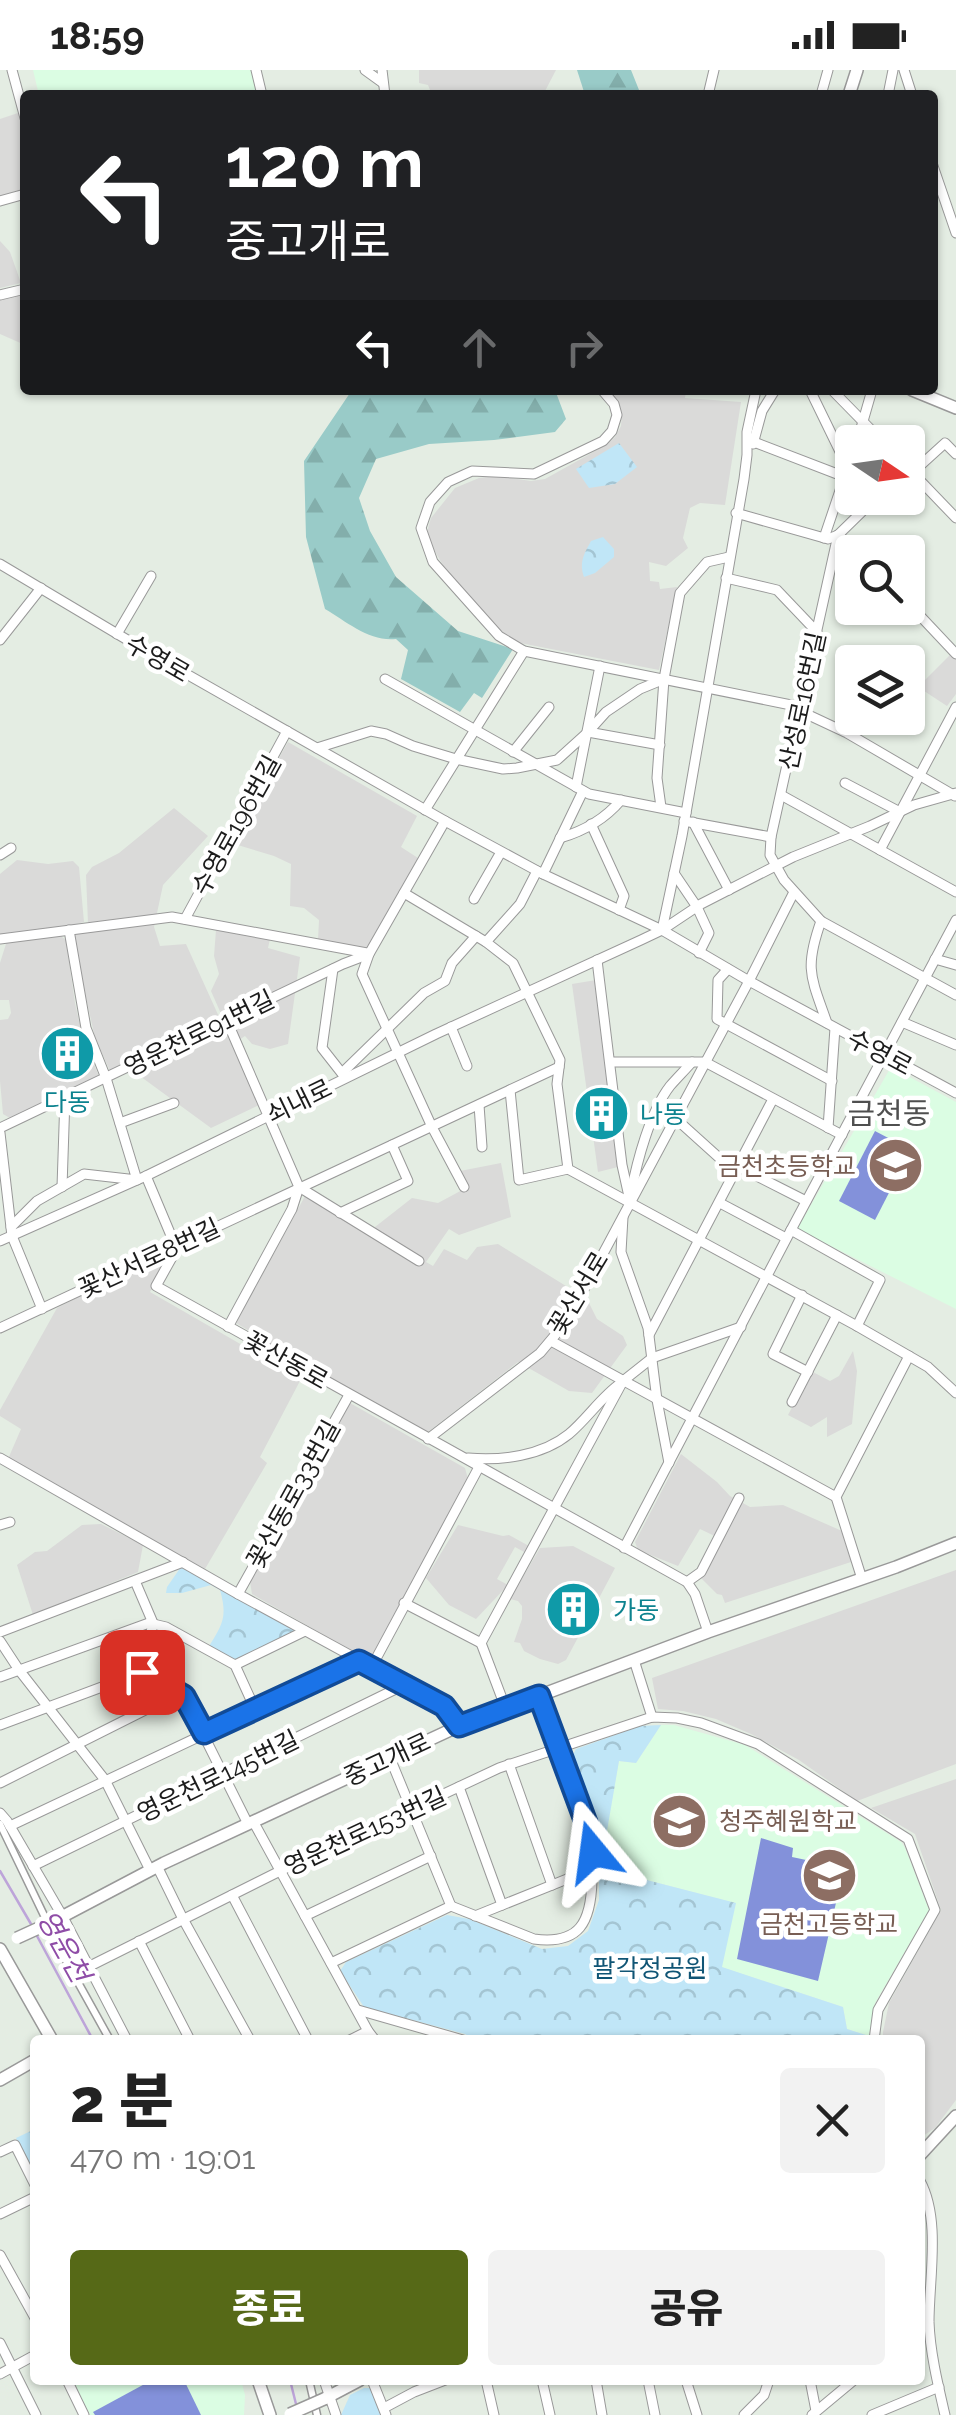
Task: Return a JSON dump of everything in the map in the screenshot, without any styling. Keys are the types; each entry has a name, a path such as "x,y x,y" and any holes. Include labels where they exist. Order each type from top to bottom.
{"street":[{"path":"12,70 20,100"},
{"path":"366,70 383,83"},
{"path":"382,70 384,90"},
{"path":"938,181 956,233"},
{"path":"941,190 956,193"},
{"path":"606,395 617,415 612,431 603,441 534,474 472,471 448,482 430,502 421,528 432,562 499,636 524,650 800,709 955,795"},
{"path":"662,930 688,819 755,395"},
{"path":"747,455 771,395"},
{"path":"812,395 835,447"},
{"path":"837,395 864,423"},
{"path":"864,423 871,395"},
{"path":"924,395 956,408"},
{"path":"754,442 835,468"},
{"path":"925,459 946,443 956,454"},
{"path":"925,486 956,518"},
{"path":"824,538 835,505"},
{"path":"736,513 828,539 835,536"},
{"path":"838,535 859,515"},
{"name":"산성로16번길","path":"777,866 770,856 771,837 835,549"},
{"path":"661,807 657,778 664,679 680,593 707,562 729,558"},
{"name":"수영로","path":"0,564 424,810 540,872 662,930 749,982 956,1093"},
{"path":"117,634 151,576"},
{"path":"726,578 777,590 817,632"},
{"path":"0,640 40,588"},
{"path":"925,622 956,654"},
{"path":"424,810 524,650"},
{"path":"486,942 520,904 560,838 580,789 600,666"},
{"path":"384,679 589,794 661,807 688,819 771,837"},
{"path":"317,748 371,731 502,769 557,760 606,712 640,689 664,679"},
{"path":"512,752 549,707"},
{"path":"880,850 956,707"},
{"name":"수영로196번길","path":"185,919 288,731"},
{"path":"588,732 660,745"},
{"path":"845,783 900,812"},
{"path":"781,795 956,892"},
{"name":"쇠내로","path":"0,1242 12,1232 142,1178 344,1076 662,930 697,906 777,866 914,804 955,795"},
{"path":"560,838 576,834 609,814 621,800"},
{"path":"688,819 728,890"},
{"path":"445,821 368,954 362,974 464,1187"},
{"path":"591,824 624,896 619,910"},
{"path":"0,855 11,848"},
{"path":"474,899 501,852"},
{"path":"777,866 784,880 821,920 956,995"},
{"path":"674,873 697,906 709,933 700,953"},
{"name":"꽃산서로","path":"428,1439 540,1354 567,1321 794,892"},
{"path":"404,893 486,942 513,963 560,1060 557,1084 568,1169"},
{"path":"0,940 172,917 368,954"},
{"path":"821,920 809,964 831,1026 828,1128"},
{"path":"624,1548 956,920"},
{"path":"69,930 86,1028 142,1178 178,1244"},
{"path":"333,969 322,1048 344,1076 424,993 445,980 452,963 476,936"},
{"name":"영운천로91번길","path":"0,1131 368,954"},
{"path":"597,960 622,1165 630,1201"},
{"path":"935,960 956,965"},
{"path":"728,969 718,980 716,1019 832,1081"},
{"path":"227,1021 299,1187 419,1260"},
{"path":"902,1022 956,1045"},
{"path":"451,1027 467,1066"},
{"path":"610,1062 705,1062 842,1135"},
{"path":"630,1201 652,1122 668,1088 692,1062"},
{"name":"꽃산서로8번길","path":"0,1328 559,1067"},
{"path":"510,1090 519,1180 568,1169 910,1356 956,1393"},
{"path":"62,1187 65,1097"},
{"path":"648,1335 773,1099"},
{"path":"120,1123 174,1104"},
{"path":"479,1104 482,1146"},
{"path":"674,1118 737,1170 806,1201"},
{"path":"0,1131 12,1232 42,1308"},
{"path":"340,1213 408,1181 392,1145"},
{"path":"12,1232 38,1201 84,1174 142,1178"},
{"path":"228,1327 292,1209 299,1187"},
{"path":"720,1203 880,1280 857,1326"},
{"name":"꽃산서로","path":"624,1212 621,1252 648,1335 670,1463"},
{"name":"꽃산동로","path":"178,1244 156,1286 687,1582"},
{"path":"802,1295 773,1354 808,1372"},
{"path":"792,1402 837,1315"},
{"path":"460,1457 506,1457 550,1445 567,1436 605,1394 652,1358 742,1327"},
{"path":"550,1340 836,1496 862,1578"},
{"path":"836,1496 910,1356"},
{"path":"481,1643 623,1381"},
{"name":"꽃산동로33번길","path":"238,1594 348,1394"},
{"path":"0,1458 444,1706 459,1726"},
{"path":"371,1668 479,1468"},
{"path":"708,1632 687,1582 701,1572 739,1498"},
{"name":"중고개로","path":"0,1948 154,1868 459,1726 956,1543"},
{"path":"0,1632 182,1562"},
{"path":"135,1580 153,1624 142,1672"},
{"path":"404,1603 481,1643 506,1709"},
{"path":"0,1677 150,1622 235,1665 255,1709"},
{"path":"235,1665 305,1631"},
{"path":"0,1641 105,1780 247,2035"},
{"path":"634,1660 652,1717 701,1722 758,1744 908,1839 935,1910 878,2010 875,2035"},
{"path":"5,1825 359,1661"},
{"path":"142,1672 184,1696 250,1822 371,2035"},
{"path":"0,1725 142,1672"},
{"name":"영운천로145번길","path":"33,1866 404,1685"},
{"path":"0,1783 179,1693"},
{"path":"390,1758 451,1906 534,1939 566,1938 585,1924 590,1908 593,1852 588,1828 539,1696"},
{"name":"영운천로153번길","path":"88,1966 509,1764 652,1717"},
{"path":"509,1764 552,1885"},
{"path":"459,1787 502,1905"},
{"path":"0,1813 65,1960 107,2035"},
{"path":"5,1825 33,1866 58,1920 125,2035"},
{"path":"305,1916 431,1856"},
{"path":"475,1916 592,1869"},
{"path":"232,1895 305,2035"},
{"path":"331,1963 451,1906"},
{"path":"139,1942 187,2035"},
{"path":"0,1948 49,2035"},
{"path":"358,2010 446,2035"},
{"path":"2,2074 30,2062"},
{"path":"925,2150 956,2116"},
{"path":"0,2152 15,2146 30,2174"},
{"path":"0,2214 30,2203"},
{"path":"925,2204 931,2222 925,2329 945,2415"},
{"path":"0,2255 30,2309"},
{"path":"925,2258 930,2256"},
{"path":"0,2344 33,2414"},
{"path":"0,2374 30,2358"},
{"path":"69,2385 84,2415"},
{"path":"260,2385 270,2415"},
{"path":"310,2385 317,2415"},
{"path":"325,2385 336,2415"},
{"path":"289,2415 350,2385"},
{"path":"374,2385 385,2411 432,2385"},
{"path":"487,2385 494,2415"},
{"path":"543,2385 550,2415"},
{"path":"597,2385 602,2415"},
{"path":"649,2385 655,2415"},
{"path":"687,2385 696,2415"},
{"path":"744,2415 764,2395 767,2385"},
{"path":"811,2385 814,2413"},
{"path":"814,2413 848,2385"},
{"path":"877,2414 939,2387"}],"shaded area":[{"path":"33,70 252,70 257,90 38,90"},
{"path":"419,70 556,70 546,90 430,90 428,85 419,83"},
{"path":"20,112 20,190 0,196 0,119"},
{"path":"0,241 10,252 20,283 0,288"},
{"path":"20,295 20,343 0,334 0,300"},
{"path":"612,395 685,395 685,398 741,402 725,505 700,503 690,508 683,538 688,548 666,566 649,562 650,581 659,582 660,589 677,587 659,670 515,642 444,567 427,532 431,518 455,488 479,478 497,476 545,479 606,445 621,426 619,403"},
{"path":"956,649 956,694 947,706 925,692 925,680"},
{"path":"288,742 417,816 401,847 418,858 370,945 363,949 318,940 319,920 304,908 290,906 291,864 231,843"},
{"path":"174,808 208,836 163,885 154,927 160,946 186,944 259,1105 211,1128 133,1071 127,1061 110,1071 95,1038 73,939 76,933 90,933 86,875 92,867 119,853"},
{"path":"17,860 48,864 73,861 79,867 84,922 61,928 83,1039 99,1076 10,1118 3,1114 0,1081 0,1020 8,1019 11,1013 9,1000 0,1000 0,963 6,944 0,936 0,874"},
{"path":"216,930 270,939 268,948 300,957 288,1044 270,1049 252,1044 245,1036 239,1040 230,1014 222,1016 211,991 219,974 214,956"},
{"path":"596,980 618,1167 598,1172 572,984"},
{"name":"금천초등학교","path":"891,1067 956,1102 956,1309 797,1229"},
{"path":"875,1131 911,1150 875,1220 839,1201"},
{"path":"501,1163 511,1217 459,1235 449,1229 426,1262 433,1266 444,1249 467,1260 477,1247 498,1244 587,1299 597,1319 623,1336 627,1345 592,1393 569,1391 518,1362 428,1432 236,1323 305,1196 379,1240 375,1227 412,1198 438,1203 466,1188 460,1171"},
{"path":"169,1259 150,1292 301,1379 260,1457 267,1463 205,1569 8,1459 21,1429 0,1416 57,1308"},
{"path":"853,1351 857,1371 852,1424 827,1437 827,1417 811,1427 788,1415 811,1371 830,1381 839,1376"},
{"path":"350,1403 465,1468 468,1479 373,1656 364,1658 252,1594 250,1582"},
{"path":"681,1454 730,1496 750,1507 783,1505 842,1531 851,1562 725,1603 722,1595 701,1578 721,1539 700,1529 678,1566 638,1550 635,1542"},
{"path":"101,1524 143,1545 138,1572 33,1615 17,1565 35,1552 47,1551 82,1525"},
{"path":"458,1525 509,1535 529,1546 526,1553 515,1547 497,1579 508,1585 476,1619 449,1605 426,1578"},
{"path":"573,1546 615,1568 566,1660 558,1664 524,1651 520,1643 514,1642 522,1606 510,1599 540,1548"},
{"path":"956,1570 956,1764 857,1801 799,1760 751,1734 716,1719 658,1709 652,1678"},
{"name":"금천고등학교","path":"661,1725 674,1725 745,1745 901,1842 929,1910 875,2003 869,2035 847,2029 843,2007 721,1967 735,1903 635,1877 599,1872 619,1761 636,1763"},
{"path":"956,1779 956,2100 935,2128 925,2135 925,2035 883,2032 889,2003 941,1910 915,1834 871,1808"},
{"path":"761,1838 793,1848 792,1857 844,1868 818,1981 737,1959"},
{"path":"75,2385 242,2385 245,2395 244,2415 90,2415"},
{"path":"143,2385 186,2385 201,2415 95,2415 93,2412"}],"green space":[{"path":"577,70 631,70 639,90 583,90"},
{"path":"349,395 557,395 566,419 555,432 429,444 376,459 359,498 370,531 396,577 458,631 513,649 482,698 474,693 460,712 401,679 408,650 396,639 368,634 325,609 306,537 304,461"},
{"path":"619,443 637,467 615,484 589,488 576,469"},
{"path":"603,537 614,549 614,557 584,577 582,562 586,550 591,541"},
{"path":"183,1564 303,1631 235,1663 208,1648 222,1621 220,1590 211,1585 166,1593"},
{"path":"661,1725 636,1763 619,1761 602,1860 570,1761 576,1749 640,1726"},
{"name":"팔각정공원","path":"599,1872 635,1877 736,1903 722,1967 843,2007 847,2029 866,2035 467,2035 364,2007 340,1971 346,1962 447,1915 469,1919 542,1949 568,1946 588,1931 599,1900"},
{"path":"30,2131 30,2169 16,2138"},
{"path":"374,2388 381,2415 341,2415 350,2395"}],"waterway":[{"name":"영운천","path":"0,1871 31,1924"},
{"name":"영운천","path":"37,1936 90,2035"},
{"name":"영운천","path":"291,2385 296,2404"}],"place":[{"name":"다동","path":"67,1053"},
{"name":"나동","path":"601,1114"},
{"name":"금천초등학교","path":"895,1166"},
{"name":"가동","path":"574,1610"},
{"name":"청주혜원학교","path":"680,1821"},
{"name":"금천고등학교","path":"829,1875"}],"district":[{"name":"금천동","path":"889,1114"}],"route":[{"path":"142,1672 184,1696 204,1733 359,1661 444,1706 459,1726 539,1696 588,1828 593,1852"}]}
